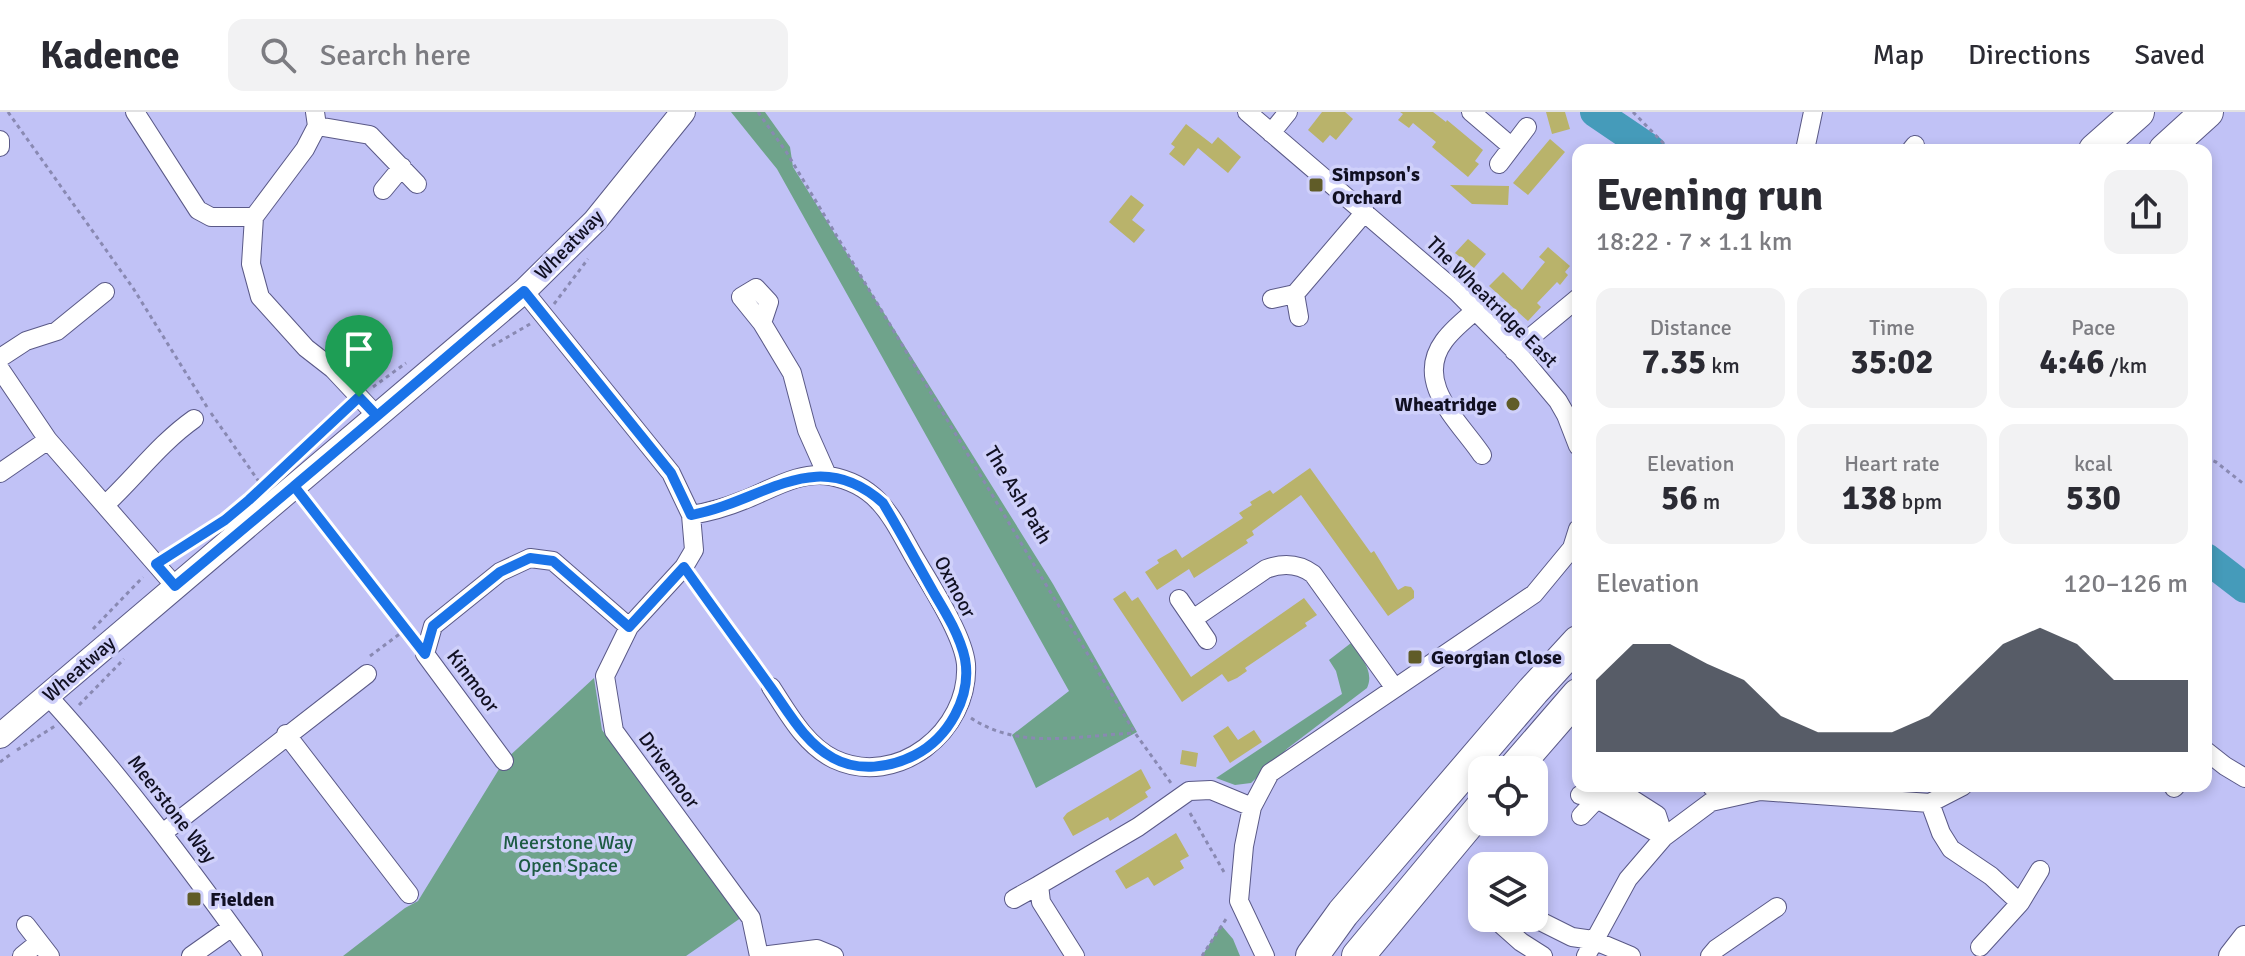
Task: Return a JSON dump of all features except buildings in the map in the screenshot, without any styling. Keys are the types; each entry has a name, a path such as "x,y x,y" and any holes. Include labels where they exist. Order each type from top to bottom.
{"highway":[{"path":"2102,144 2138,112"},
{"path":"2172,144 2207,112"},
{"path":"1312,956 1343,913 1572,649"},
{"path":"1525,756 1572,702"},
{"path":"1358,956 1468,824"}],"street":[{"path":"135,112 198,210 211,217 254,217"},
{"name":"Wheatway","path":"0,736 524,291 595,221 683,112"},
{"name":"The Wheatridge East","path":"1247,112 1439,274 1558,401 1572,430"},
{"path":"1271,133 1288,112"},
{"path":"1471,112 1512,147"},
{"path":"1806,144 1813,112"},
{"path":"377,416 333,369 306,348 260,297 251,264 254,217 305,149 316,119 370,135 417,184"},
{"path":"1499,164 1527,127"},
{"path":"0,140 0,147"},
{"path":"383,190 402,167"},
{"path":"1272,299 1295,294 1365,212"},
{"name":"Drivemoor","path":"524,291 671,473 691,515 694,550 684,567 629,627 605,676 614,731 751,918 760,956"},
{"path":"0,358 26,341 57,331 94,293"},
{"path":"1295,294 1299,317"},
{"path":"1514,351 1572,303"},
{"path":"1475,311 1446,339 1435,357 1432,371 1438,396 1482,455"},
{"path":"691,515 713,511 803,477 827,475 807,430 792,373 762,323"},
{"path":"0,369 48,440 175,586"},
{"path":"106,504 183,438 194,419"},
{"path":"1468,433 1485,424"},
{"path":"0,473 48,440"},
{"name":"Oxmoor","path":"771,687 804,735 819,748 833,758 854,765 875,767 895,764 917,754 938,739 960,705 966,663 962,649 946,613 900,532 883,503 869,490 827,475"},
{"path":"1265,956 1239,901 1244,846 1252,807 1270,773 1534,594 1572,548"},
{"name":"Kinmoor","path":"504,761 425,654 433,626 500,572 530,558 553,561 629,627"},
{"path":"1193,619 1266,569 1278,565 1300,566 1313,574 1394,687"},
{"path":"1179,599 1207,640"},
{"path":"164,832 286,734 363,683"},
{"name":"Meerstone Way","path":"48,696 105,758 164,832 253,956"},
{"path":"286,734 406,880"},
{"path":"2212,756 2245,778"},
{"path":"1014,899 1138,827 1180,797 1197,790 1225,794 1252,807"},
{"path":"1580,795 1586,792"},
{"path":"1611,792 1632,799 1657,815 1664,837"},
{"path":"1589,948 1628,879 1664,837 1710,792"},
{"path":"1804,792 1930,803 1951,792"},
{"path":"1581,816 1597,799 1664,837"},
{"path":"1930,803 1941,833 1951,849 1991,876 2020,903"},
{"path":"1980,947 2020,903 2040,870"},
{"path":"1039,885 1041,902 1075,956"},
{"path":"1710,956 1777,907"},
{"path":"22,956 44,949 26,925"},
{"path":"1548,925 1589,948 1631,956"},
{"path":"191,956 232,927"},
{"path":"1510,932 1543,956"},
{"path":"2231,956 2245,938"},
{"path":"760,956 817,949 834,956"}],"path":[{"path":"8,112 133,288 206,406 264,488 256,494"},
{"name":"The Ash Path","path":"758,112 787,153 1135,733 1180,797 1239,901"},
{"path":"1633,112 1664,144"},
{"path":"301,453 359,397 410,360"},
{"path":"2212,460 2245,485"},
{"path":"294,486 425,654"},
{"path":"84,638 156,564 213,527"},
{"path":"684,567 771,687"},
{"path":"363,683 369,657 405,630"},
{"path":"971,718 1012,735 1056,739 1135,733"},
{"path":"1202,956 1239,901"}],"green space":[{"path":"731,112 765,112 790,147 793,167 1053,584 1137,732 1036,788 1012,735 1069,691 777,169"},
{"path":"1351,643 1368,670 1367,688 1288,748 1251,783 1235,785 1216,778 1342,694 1336,671 1329,660"},
{"name":"Meerstone Way Open Space","path":"594,678 602,730 745,915 686,956 343,956 418,901 504,761"},
{"path":"1221,925 1233,939 1240,956 1202,956"}],"waterway":[{"path":"1595,112 1642,144"},
{"path":"2212,563 2245,588"}],"place":[{"name":"Simpson's Orchard","path":"1316,185"},
{"name":"Wheatridge","path":"1513,404"},
{"name":"Georgian Close","path":"1415,657"},
{"name":"Fielden","path":"194,899"}],"route":[{"path":"359,397 283,471 225,520 156,564 175,586 274,504 294,486 377,416 524,291 671,473 691,515 713,511 803,477 827,475 869,490 883,503 946,613 962,649 966,663 965,686 953,719 938,739 917,754 895,764 875,767 854,765 833,758 804,735 684,567 629,627 553,561 530,558 500,572 433,626 425,654 294,486 377,416 359,397"}]}
